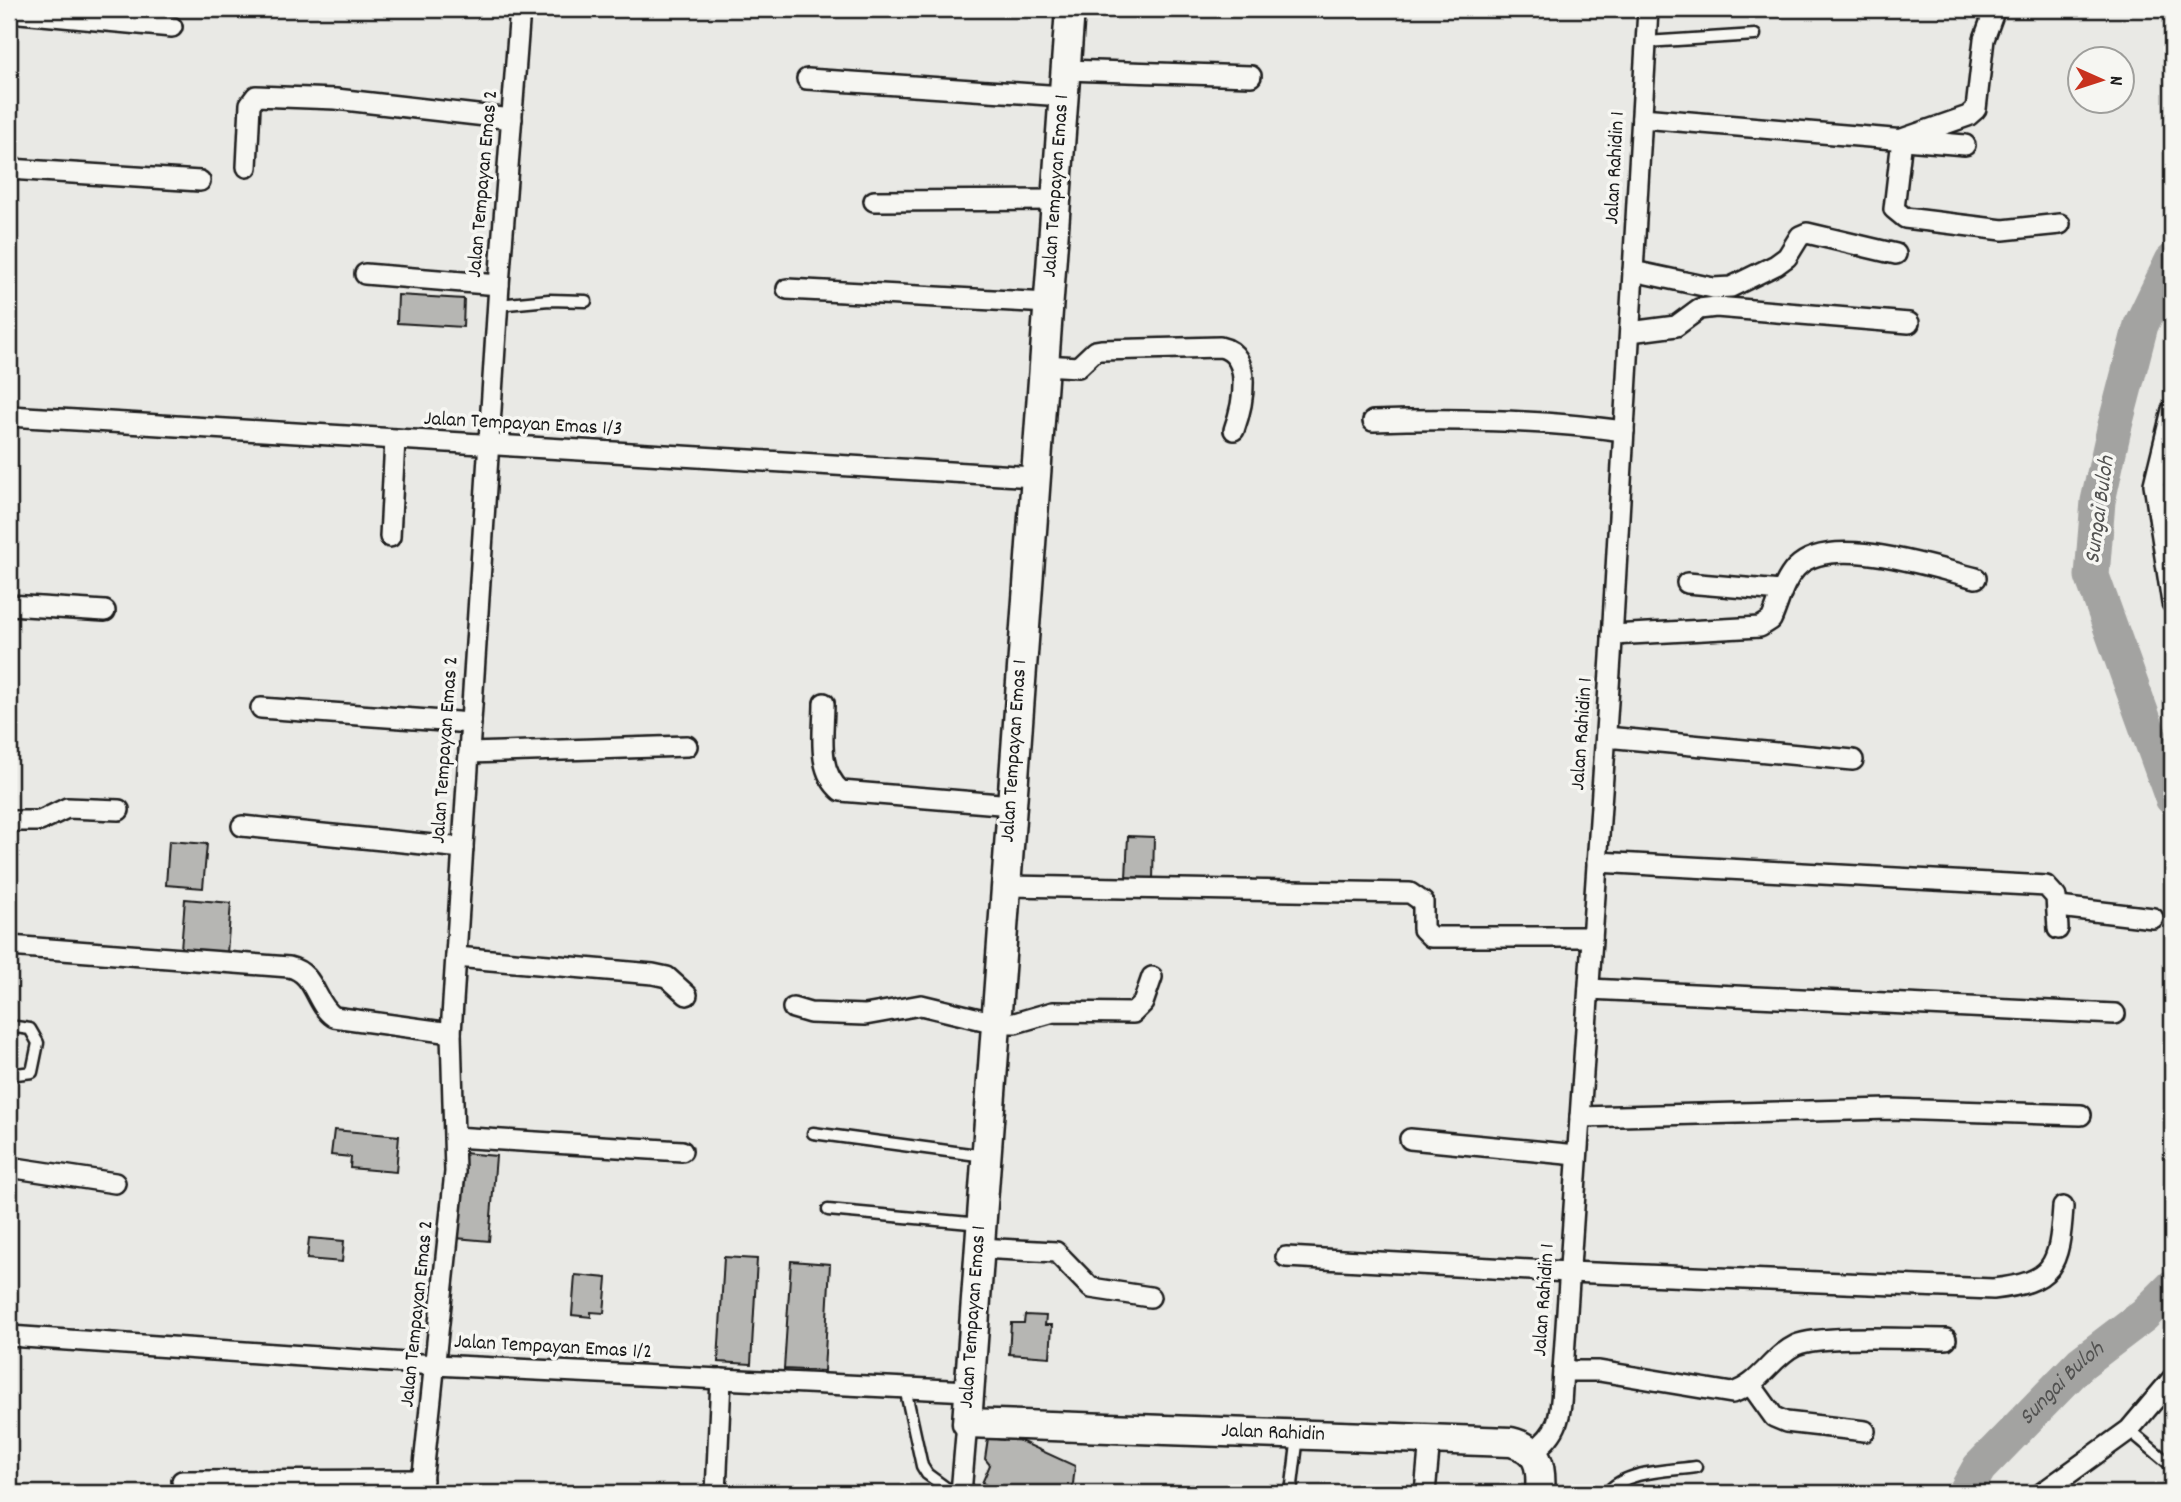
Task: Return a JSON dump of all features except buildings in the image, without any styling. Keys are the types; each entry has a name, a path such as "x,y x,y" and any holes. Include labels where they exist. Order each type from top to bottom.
{"street":[{"name":"Jalan Tempayan Emas 2","path":"422,1487 455,1172 450,1033 499,285 520,9"},
{"name":"Jalan Tempayan Emas 1","path":"961,1493 1070,9"},
{"name":"Jalan Rahidin 1","path":"1533,1451 1550,1439 1556,1429 1563,1371 1606,737 1648,9"},
{"path":"1902,139 1973,113 1978,104 1984,39 1995,9"},
{"path":"9,12 172,27"},
{"path":"807,79 1064,83 1251,76"},
{"path":"247,167 250,104 256,96 336,99 512,119"},
{"path":"1642,118 1965,145"},
{"path":"1902,139 1893,202 1898,215 2003,230 2060,224"},
{"path":"9,169 200,181"},
{"path":"874,201 1056,200"},
{"path":"1633,271 1713,288 1731,288 1776,265 1787,257 1800,236 1807,233 1896,254"},
{"path":"365,274 499,285"},
{"path":"787,289 1048,303"},
{"path":"1630,332 1676,326 1699,309 1716,307 1909,323"},
{"path":"1044,365 1078,367 1095,351 1101,350 1232,349 1238,356 1242,381 1240,413 1234,429"},
{"path":"2172,410 2154,484 2172,603"},
{"name":"Jalan Tempayan Emas 1/3","path":"9,415 1035,478"},
{"path":"1373,421 1471,419 1554,422 1624,431"},
{"path":"390,537 395,440"},
{"path":"1612,635 1760,627 1771,620 1781,591 1795,569 1806,558 1820,553 1849,552 1896,559 1976,578"},
{"path":"1688,583 1781,591"},
{"path":"9,605 105,611"},
{"path":"824,703 825,768 831,782 841,791 1012,805"},
{"path":"261,708 471,723"},
{"path":"1606,737 1853,761"},
{"path":"469,753 687,746"},
{"path":"9,821 40,821 67,808 119,810"},
{"path":"242,826 463,848"},
{"path":"1597,862 1971,885 2035,885 2052,890 2059,907 2058,929"},
{"path":"1006,886 1410,893 1423,902 1423,929 1431,937 1592,937"},
{"path":"2059,907 2153,918"},
{"path":"9,946 289,967 305,974 323,1006 334,1017 450,1033"},
{"path":"456,957 653,974 667,977 687,995"},
{"path":"793,1008 810,1013 865,1015 921,1005 996,1023 1015,1023 1053,1012 1133,1013 1140,1010 1152,977"},
{"path":"1590,989 2115,1014"},
{"path":"1580,1117 1890,1109 2081,1115"},
{"path":"454,1137 682,1151"},
{"path":"1410,1139 1577,1154"},
{"path":"9,1167 116,1183"},
{"path":"1286,1257 1569,1272 1993,1289 2025,1285 2039,1279 2049,1269 2062,1232 2063,1207"},
{"path":"980,1236 1056,1252 1091,1288 1150,1297"},
{"name":"Jalan Tempayan Emas 1/2","path":"9,1336 435,1365 969,1391"},
{"path":"1563,1371 1600,1371 1732,1393 1751,1385 1781,1355 1806,1341 1946,1339"},
{"path":"716,1493 722,1379"},
{"path":"2042,1493 2129,1430 2172,1379"},
{"path":"1751,1385 1774,1417 1786,1422 1865,1431"},
{"name":"Jalan Rahidin","path":"967,1423 1511,1442 1533,1451"},
{"path":"1426,1493 1430,1439"},
{"path":"1533,1451 1539,1461 1540,1493"},
{"path":"182,1481 422,1487"}],"lane":[{"path":"1646,42 1755,35"},
{"path":"498,305 549,300 586,301"},
{"path":"9,1027 30,1029 38,1043 32,1072 9,1075"},
{"path":"813,1133 986,1156"},
{"path":"828,1210 980,1236"},
{"path":"905,1388 922,1466 927,1474 953,1493"},
{"path":"2129,1430 2172,1466"},
{"path":"1291,1493 1298,1436"},
{"path":"1606,1493 1613,1485 1627,1478 1696,1467"}],"waterway":[{"name":"Sungai Buloh","path":"2172,261 2141,325 2114,429 2098,501 2092,576 2172,798"},
{"name":"Sungai Buloh","path":"1965,1493 1979,1468 2081,1363 2144,1315 2172,1287"}]}
